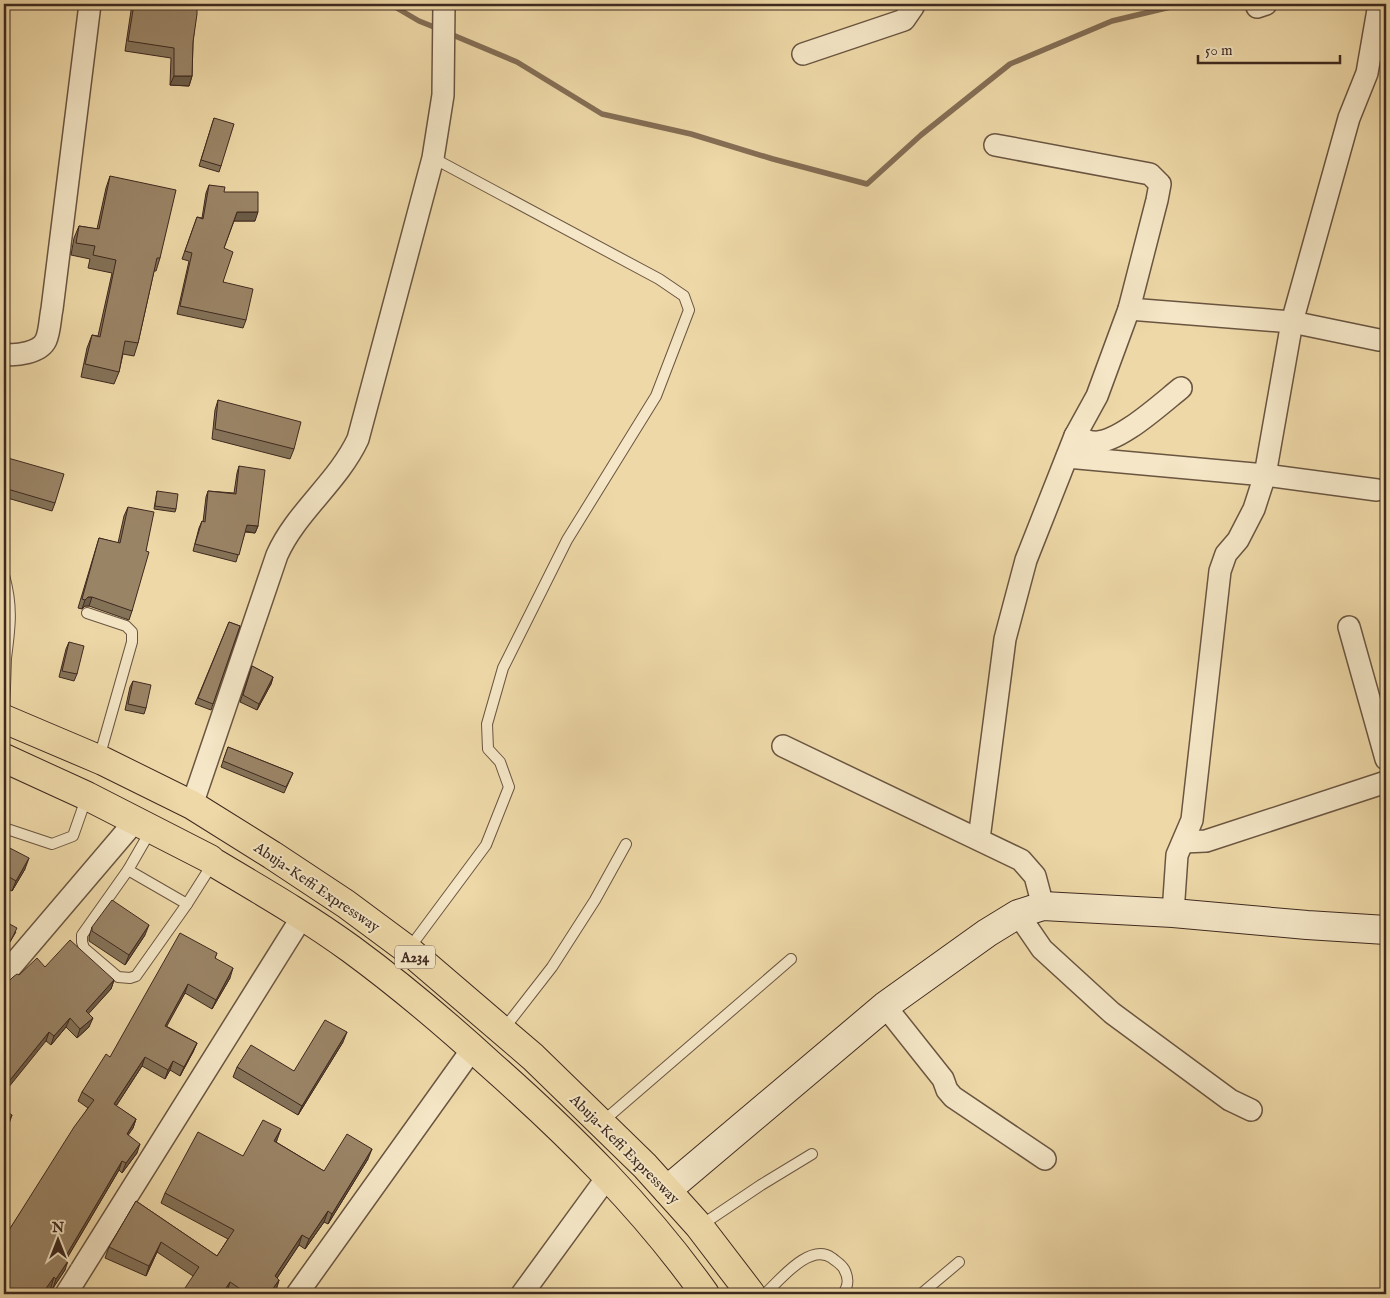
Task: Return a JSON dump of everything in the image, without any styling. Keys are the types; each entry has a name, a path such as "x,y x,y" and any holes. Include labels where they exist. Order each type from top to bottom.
{"highway":[{"name":"Abuja-Keffi Expressway","path":"4,718 98,759 192,805 346,904 408,950 532,1057 645,1166 699,1226 751,1294"},
{"name":"Abuja-Keffi Expressway","path":"4,758 87,796 210,858 213,862 350,948 410,995 536,1104 608,1176 650,1224 705,1294"}],"street":[{"path":"4,354 15,355 35,350 46,341 52,309 90,4"},
{"path":"803,54 904,20 913,7 912,4"},
{"path":"1173,913 1177,855 1192,820 1220,571 1226,554 1238,540 1254,509 1265,475 1292,322 1349,118 1367,73 1379,4"},
{"path":"192,805 284,539 349,457 358,439 434,158 444,95 444,7"},
{"path":"979,839 1005,639 1026,560 1075,436 1097,396 1129,309 1160,184 1150,174 995,145"},
{"path":"1129,309 1292,322 1379,340"},
{"path":"1075,436 1094,442 1109,440 1124,432 1181,388"},
{"path":"1067,457 1265,475 1377,490"},
{"path":"1349,627 1386,759"},
{"path":"783,746 1020,860 1035,876 1031,910 1042,949 1112,1013 1230,1100 1251,1110"},
{"path":"1183,842 1206,841 1386,782"},
{"path":"4,975 144,824"},
{"path":"667,1190 885,1006 987,933 1031,910 1173,913 1386,930"},
{"path":"66,1294 302,917"},
{"path":"885,1006 943,1079 947,1090 953,1097 1045,1159"},
{"path":"297,1294 472,1048"},
{"path":"522,1294 608,1176"}],"lane":[{"path":"408,950 486,845 509,788 500,762 488,749 487,724 504,668 567,540 656,396 689,310 684,296 659,279 434,158"},
{"path":"4,575 11,620 5,655 4,718"},
{"path":"87,613 126,626 132,632 132,642 98,759"},
{"path":"4,828 52,844 73,836 87,796"},
{"path":"144,824 128,870 82,935 84,948 118,977 130,978 136,976 213,862"},
{"path":"503,1031 552,967 595,900 626,844"},
{"path":"128,870 186,904"},
{"path":"600,1124 791,960"},
{"path":"699,1226 812,1154"},
{"path":"765,1294 803,1259 813,1254 827,1255 842,1266 848,1275 848,1288 843,1294"},
{"path":"920,1294 959,1262"}],"building":[{"path":"134,4 197,4 192,76 174,76 174,48 128,41"},
{"path":"214,118 234,124 221,166 201,160"},
{"path":"110,176 176,190 160,258 157,258 138,343 125,341 119,372 85,364 92,335 100,337 116,260 93,255 95,246 76,243 79,226 99,229"},
{"path":"209,185 225,187 224,192 258,192 258,212 237,212 224,248 233,252 223,282 253,289 246,320 180,306 192,253 185,251 197,217 203,219"},
{"path":"218,400 301,422 294,449 215,429"},
{"path":"4,452 9,454 8,458 64,474 55,503 4,488"},
{"path":"239,466 265,470 258,526 247,525 239,555 195,544 202,521 205,522 208,491 236,494"},
{"path":"157,491 178,494 176,509 155,506"},
{"path":"128,507 154,512 146,551 149,552 132,611 92,597 88,597 85,600 82,599 99,538 120,543"},
{"path":"229,622 240,626 213,704 198,698"},
{"path":"69,642 84,646 77,674 62,671"},
{"path":"252,666 273,677 259,704 243,695"},
{"path":"133,681 151,685 146,708 128,704"},
{"path":"228,747 293,773 286,787 223,761"},
{"path":"4,845 29,858 16,881 4,874"},
{"path":"112,900 149,925 129,955 92,931 92,927"},
{"path":"4,921 17,928 10,942 4,938"},
{"path":"180,933 217,953 215,958 233,968 216,1000 188,984 165,1026 197,1043 184,1067 173,1061 168,1070 145,1057 114,1104 136,1119 127,1134 140,1144 126,1163 122,1161 64,1259 68,1261 56,1279 54,1277 42,1294 11,1294 4,1289 4,1238 74,1127 94,1100 82,1092 106,1054 110,1057"},
{"path":"70,940 114,980 86,1011 93,1018 80,1029 70,1018 54,1036 49,1032 6,1085 4,1091 4,986 37,958 45,967"},
{"path":"325,1020 347,1032 302,1106 237,1067 251,1045 294,1071"},
{"path":"4,1110 12,1115 4,1128"},
{"path":"263,1120 281,1129 274,1141 324,1171 347,1134 372,1149 332,1214 328,1211 309,1239 302,1235 275,1276 279,1280 269,1294 248,1294 230,1282 222,1294 181,1294 199,1267 161,1242 149,1266 109,1247 136,1201 217,1256 234,1230 165,1193 198,1132 243,1156"}],"waterway":[{"path":"390,4 419,21 439,29"},
{"path":"448,33 517,62 602,114 691,134 773,159 867,184 921,135 1010,64 1112,21 1183,4"}]}
